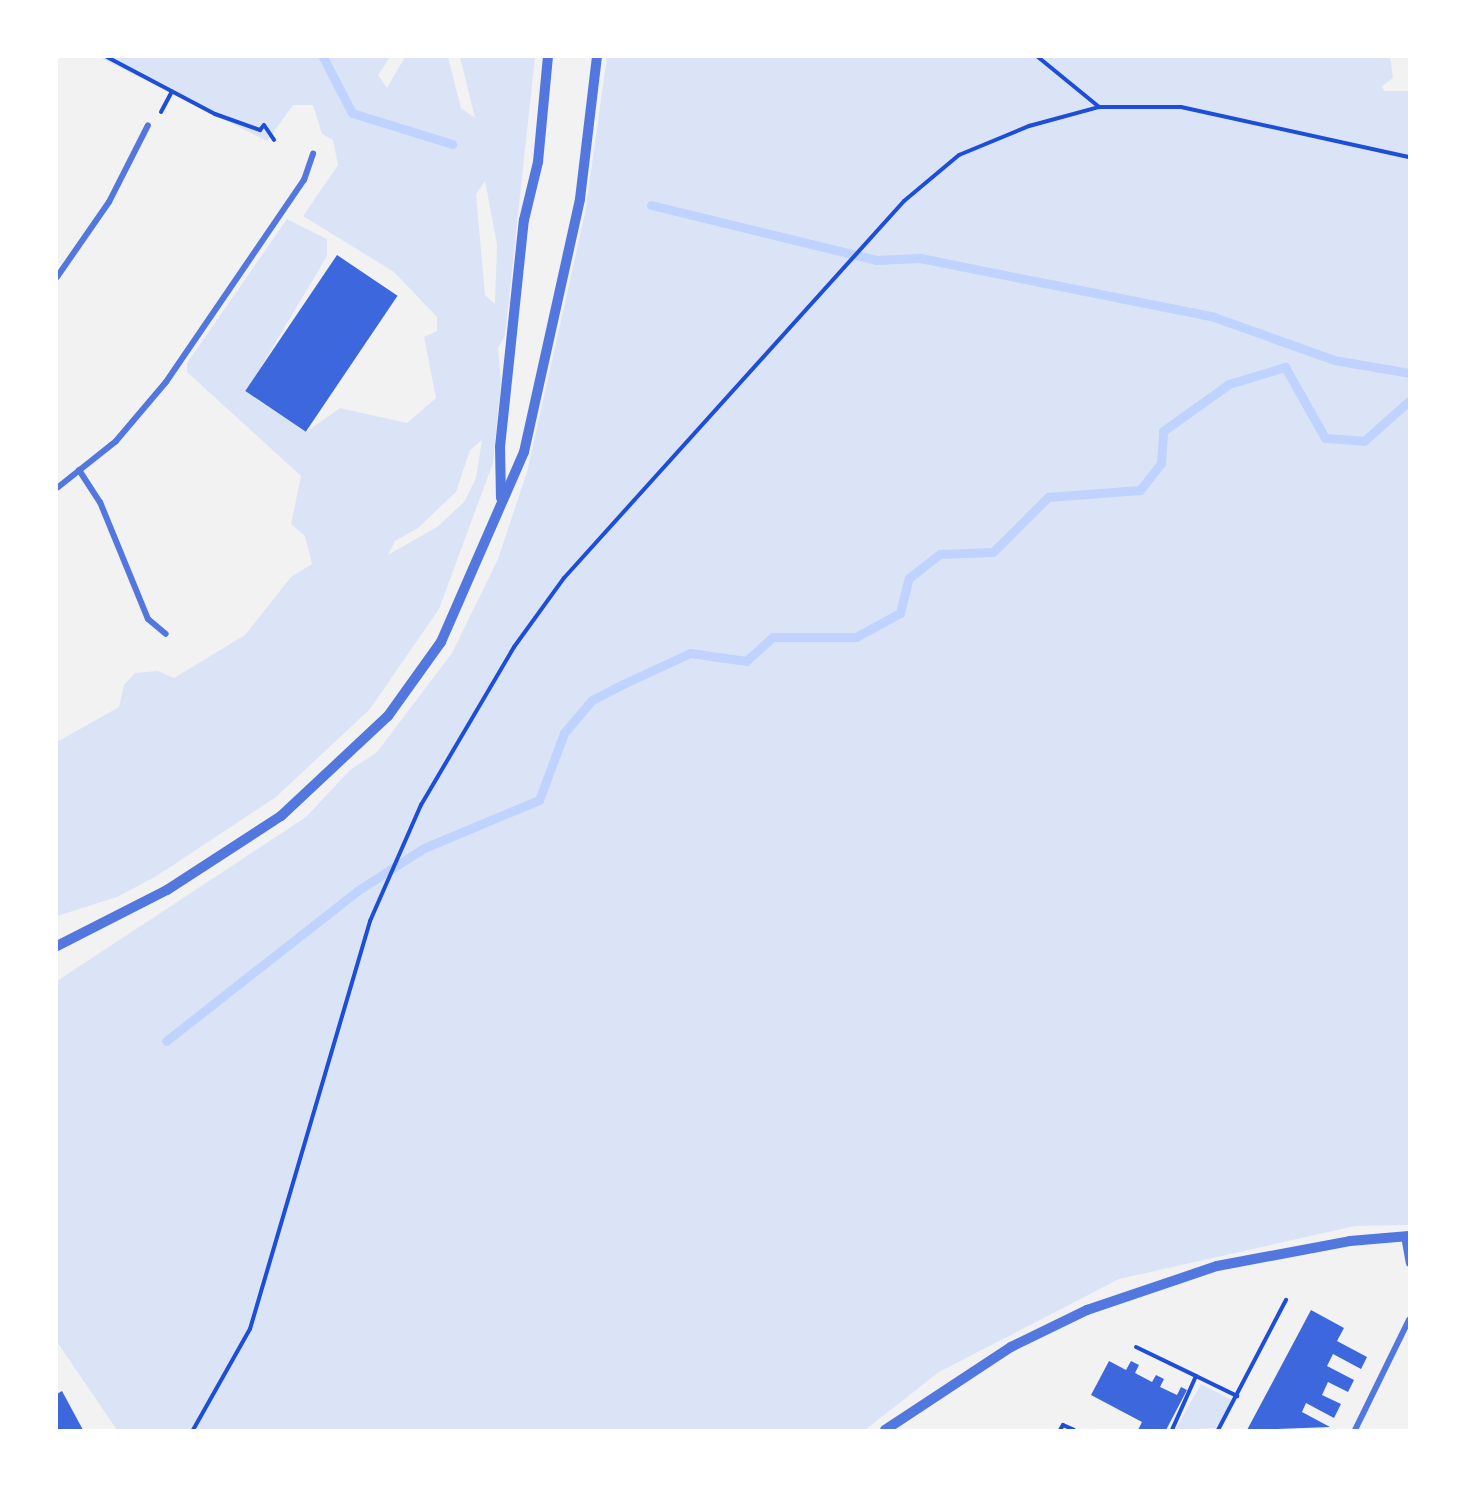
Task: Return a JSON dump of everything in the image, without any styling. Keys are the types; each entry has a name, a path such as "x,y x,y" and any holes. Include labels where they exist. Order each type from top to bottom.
{"street":[{"path":"501,502 500,447 524,220 538,162 548,57"},
{"path":"57,946 228,853 350,755 388,716 441,642 524,452 575,229 597,57"},
{"path":"57,277 109,202 147,125"},
{"path":"57,488 116,441 184,357 304,180 312,154"},
{"path":"79,470 100,502 148,619 166,634"},
{"path":"885,1430 1011,1347 1087,1310 1217,1266 1350,1241 1406,1236 1409,1264"},
{"path":"1355,1430 1409,1320"}],"path":[{"path":"107,57 215,114 260,130 264,125 274,140"},
{"path":"1038,57 1099,107"},
{"path":"193,1430 250,1329 329,1050 392,861 531,620 904,201 959,156 1029,126 1099,107 1181,107 1409,158"},
{"path":"1218,1430 1238,1396 1286,1300"},
{"path":"1136,1347 1238,1396"},
{"path":"1172,1430 1196,1376"},
{"path":"1060,1430 1063,1425 1074,1430"}],"shaded area":[{"path":"99,57 390,57 378,75 387,88 405,57 448,57 461,108 475,118 460,57 535,57 505,335 498,348 501,383 493,463 439,609 370,709 276,797 155,877 117,897 57,916 57,742 119,707 124,685 135,673 158,671 174,678 245,635 291,577 312,564 305,536 291,524 301,476 187,372 187,363 287,219 327,239 327,256 246,392 306,432 340,408 407,423 436,398 424,337 437,331 437,317 394,272 303,216 338,165 333,140 322,134 313,105 293,105 267,141","holes":["485,181 497,245 495,304 485,295 476,194","482,440 476,478 464,502 437,527 388,555 395,541 418,528 456,492 470,450"]},
{"path":"607,57 1390,57 1393,78 1382,86 1384,91 1409,91 1409,1225 1355,1226 1119,1279 939,1372 865,1430 117,1430 57,1342 57,981 306,817 350,770 377,752 452,653 498,559 527,472 585,213"},
{"path":"1201,1384 1232,1400 1216,1428 1175,1430"}],"building":[{"path":"337,255 398,296 306,432 245,391"},
{"path":"1311,1310 1344,1328 1337,1341 1367,1357 1361,1369 1333,1354 1327,1366 1354,1380 1348,1392 1328,1382 1322,1395 1341,1404 1334,1418 1306,1403 1302,1412 1330,1427 1247,1430"},
{"path":"1109,1361 1126,1370 1131,1361 1139,1365 1135,1373 1152,1382 1156,1375 1164,1379 1160,1387 1177,1395 1181,1387 1187,1390 1166,1430 1138,1430 1142,1422 1091,1395"},
{"path":"62,1391 83,1430 57,1430 57,1394"}],"waterway":[{"path":"323,57 352,113 452,144"},
{"path":"651,205 876,260 920,258 1214,317 1334,360 1409,373"},
{"path":"166,1041 357,891 424,848 539,800 564,733 592,700 623,684 690,653 746,661 773,637 856,637 900,613 909,578 940,554 993,552 1048,497 1140,490 1161,463 1163,431 1229,384 1285,367 1325,438 1364,441 1409,401"}]}
